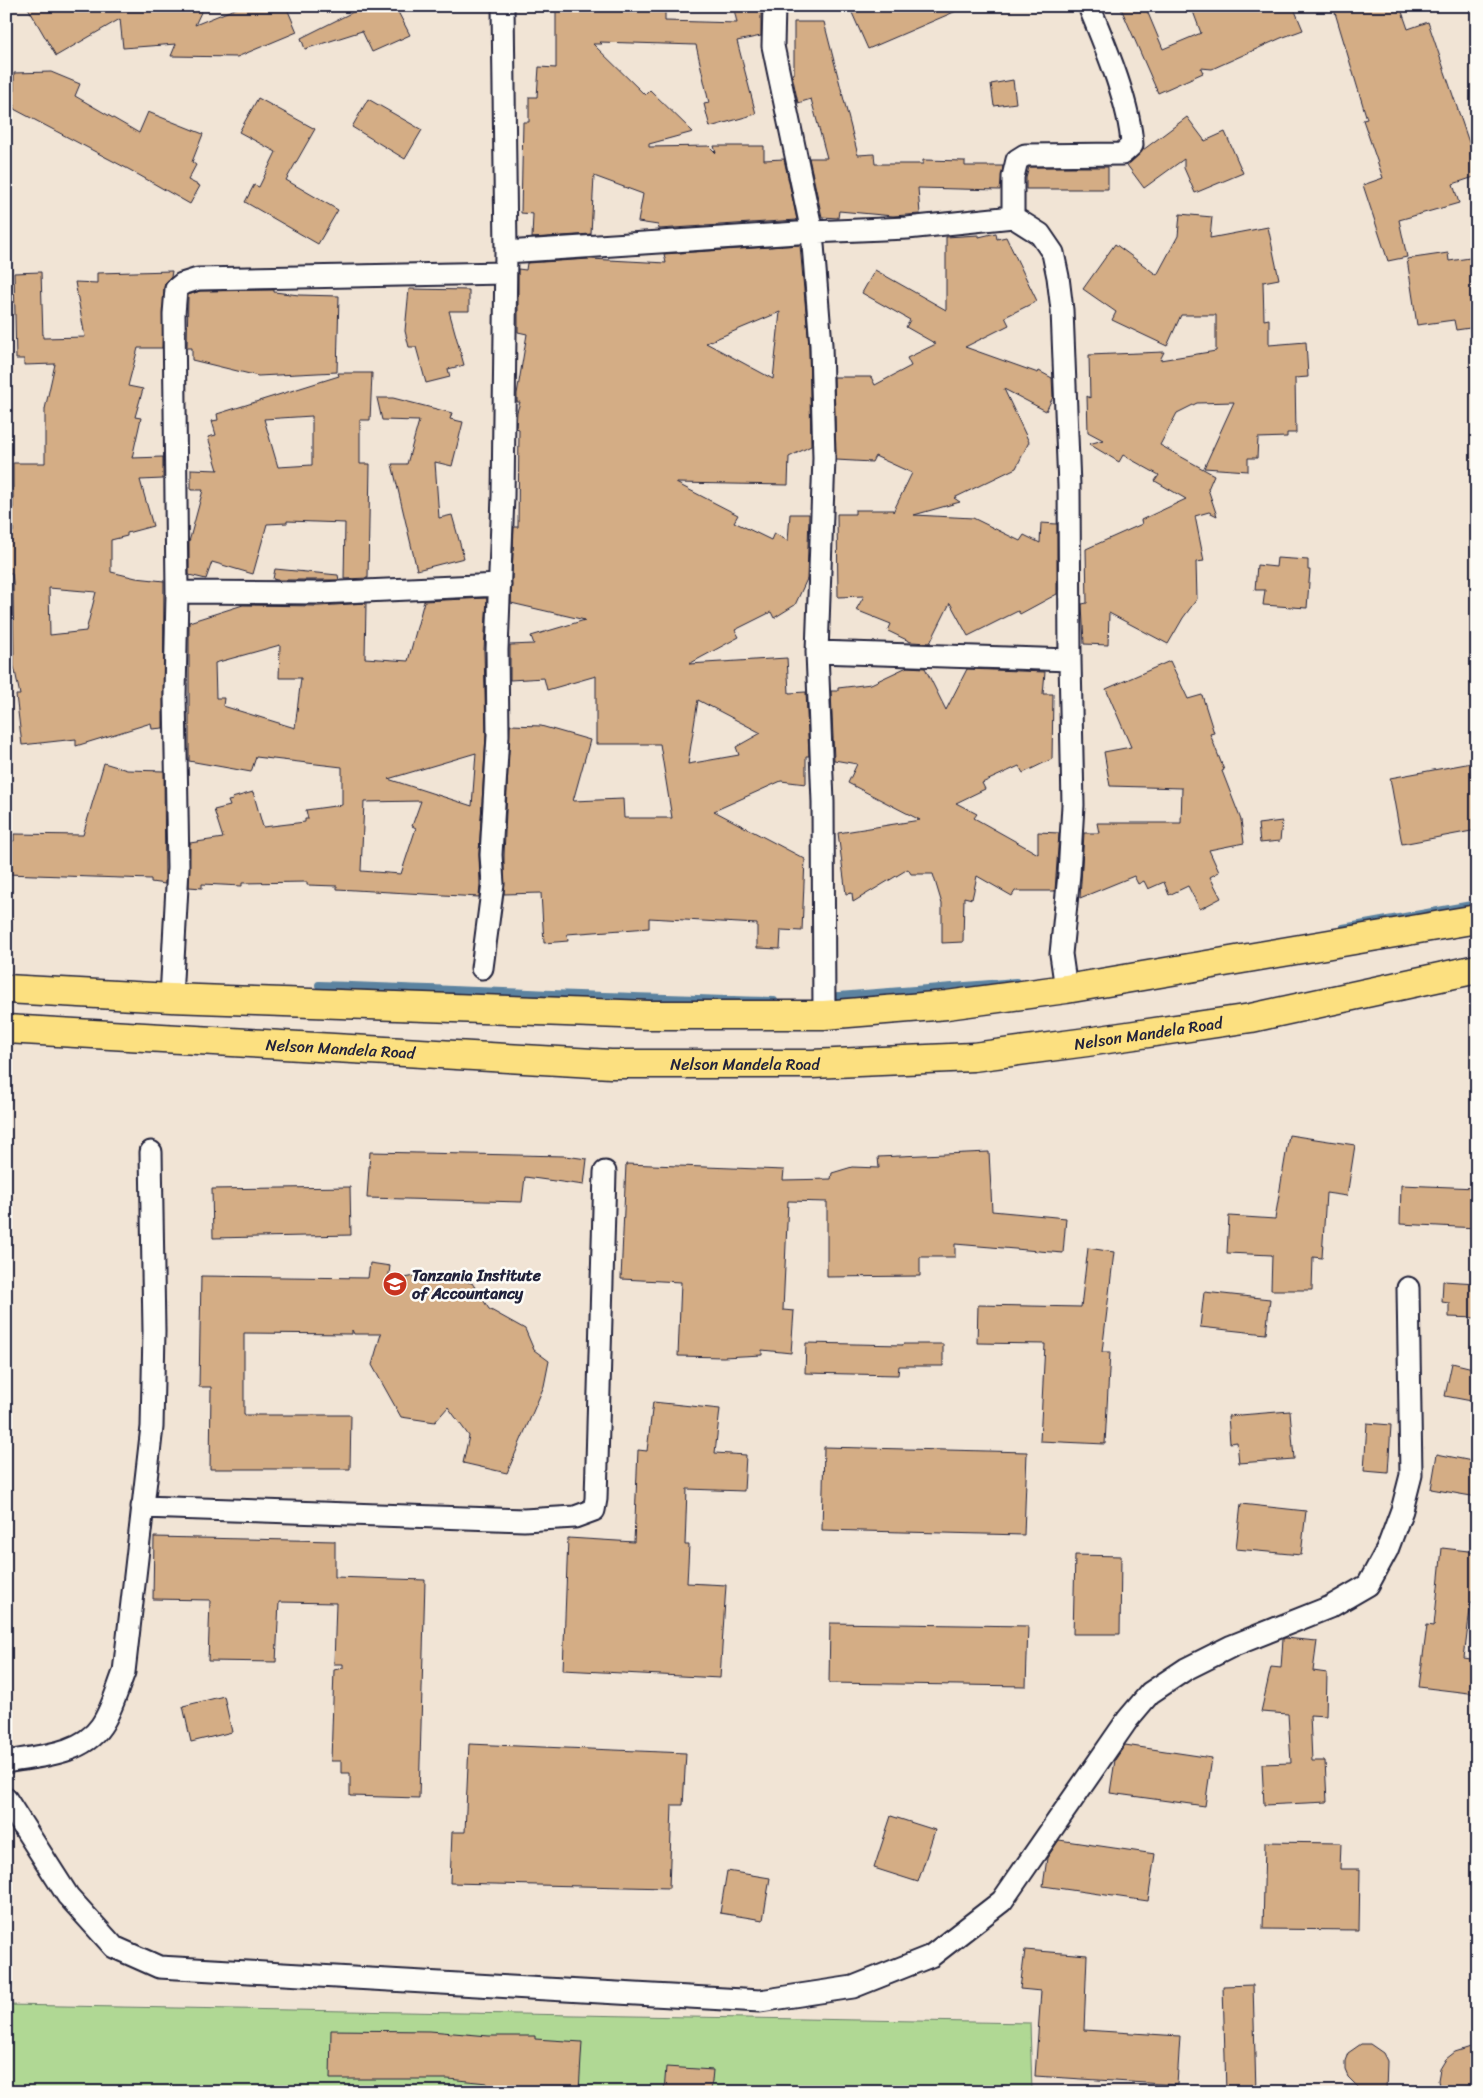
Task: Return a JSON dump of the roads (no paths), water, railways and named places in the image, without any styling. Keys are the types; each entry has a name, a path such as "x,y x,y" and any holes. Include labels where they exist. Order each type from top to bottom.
{"main road":[{"path":"6,989 171,998 649,1016 824,1015 947,1005 1066,989 1477,919"},
{"name":"Nelson Mandela Road","path":"6,1029 611,1064 821,1064 973,1057 1087,1042 1251,1018 1477,969"}],"street":[{"path":"482,968 493,884 491,855 498,735 496,650 504,496 503,6"},
{"path":"774,6 773,46 812,232 821,344 824,458 818,652 823,802 824,1015"},
{"path":"1013,217 1013,177 1017,160 1025,155 1122,154 1132,145 1131,132 1122,96 1089,6"},
{"path":"171,998 178,868 175,695 178,592 174,314 176,289 182,284 198,279 505,262 812,232 906,228 1013,217 1040,234 1053,253 1062,310 1069,486 1073,805 1069,874 1061,954 1066,989"},
{"path":"178,592 319,593 500,585"},
{"path":"818,652 1070,660"},
{"path":"6,1762 52,1754 80,1746 101,1727 124,1672 152,1427 154,1331 151,1152"},
{"path":"142,1507 524,1520 575,1517 594,1510 596,1499 605,1172"},
{"path":"6,1799 68,1896 114,1947 159,1967 760,2001 853,1987 931,1956 1002,1901 1128,1719 1150,1693 1186,1668 1232,1646 1330,1607 1368,1585 1387,1550 1402,1510 1411,1475 1408,1288"}],"waterway":[{"path":"1343,928 1477,904"},
{"path":"826,997 1016,982"},
{"path":"319,985 774,1001"}],"place":[{"name":"Tanzania Institute of Accountancy","path":"395,1284"}]}
